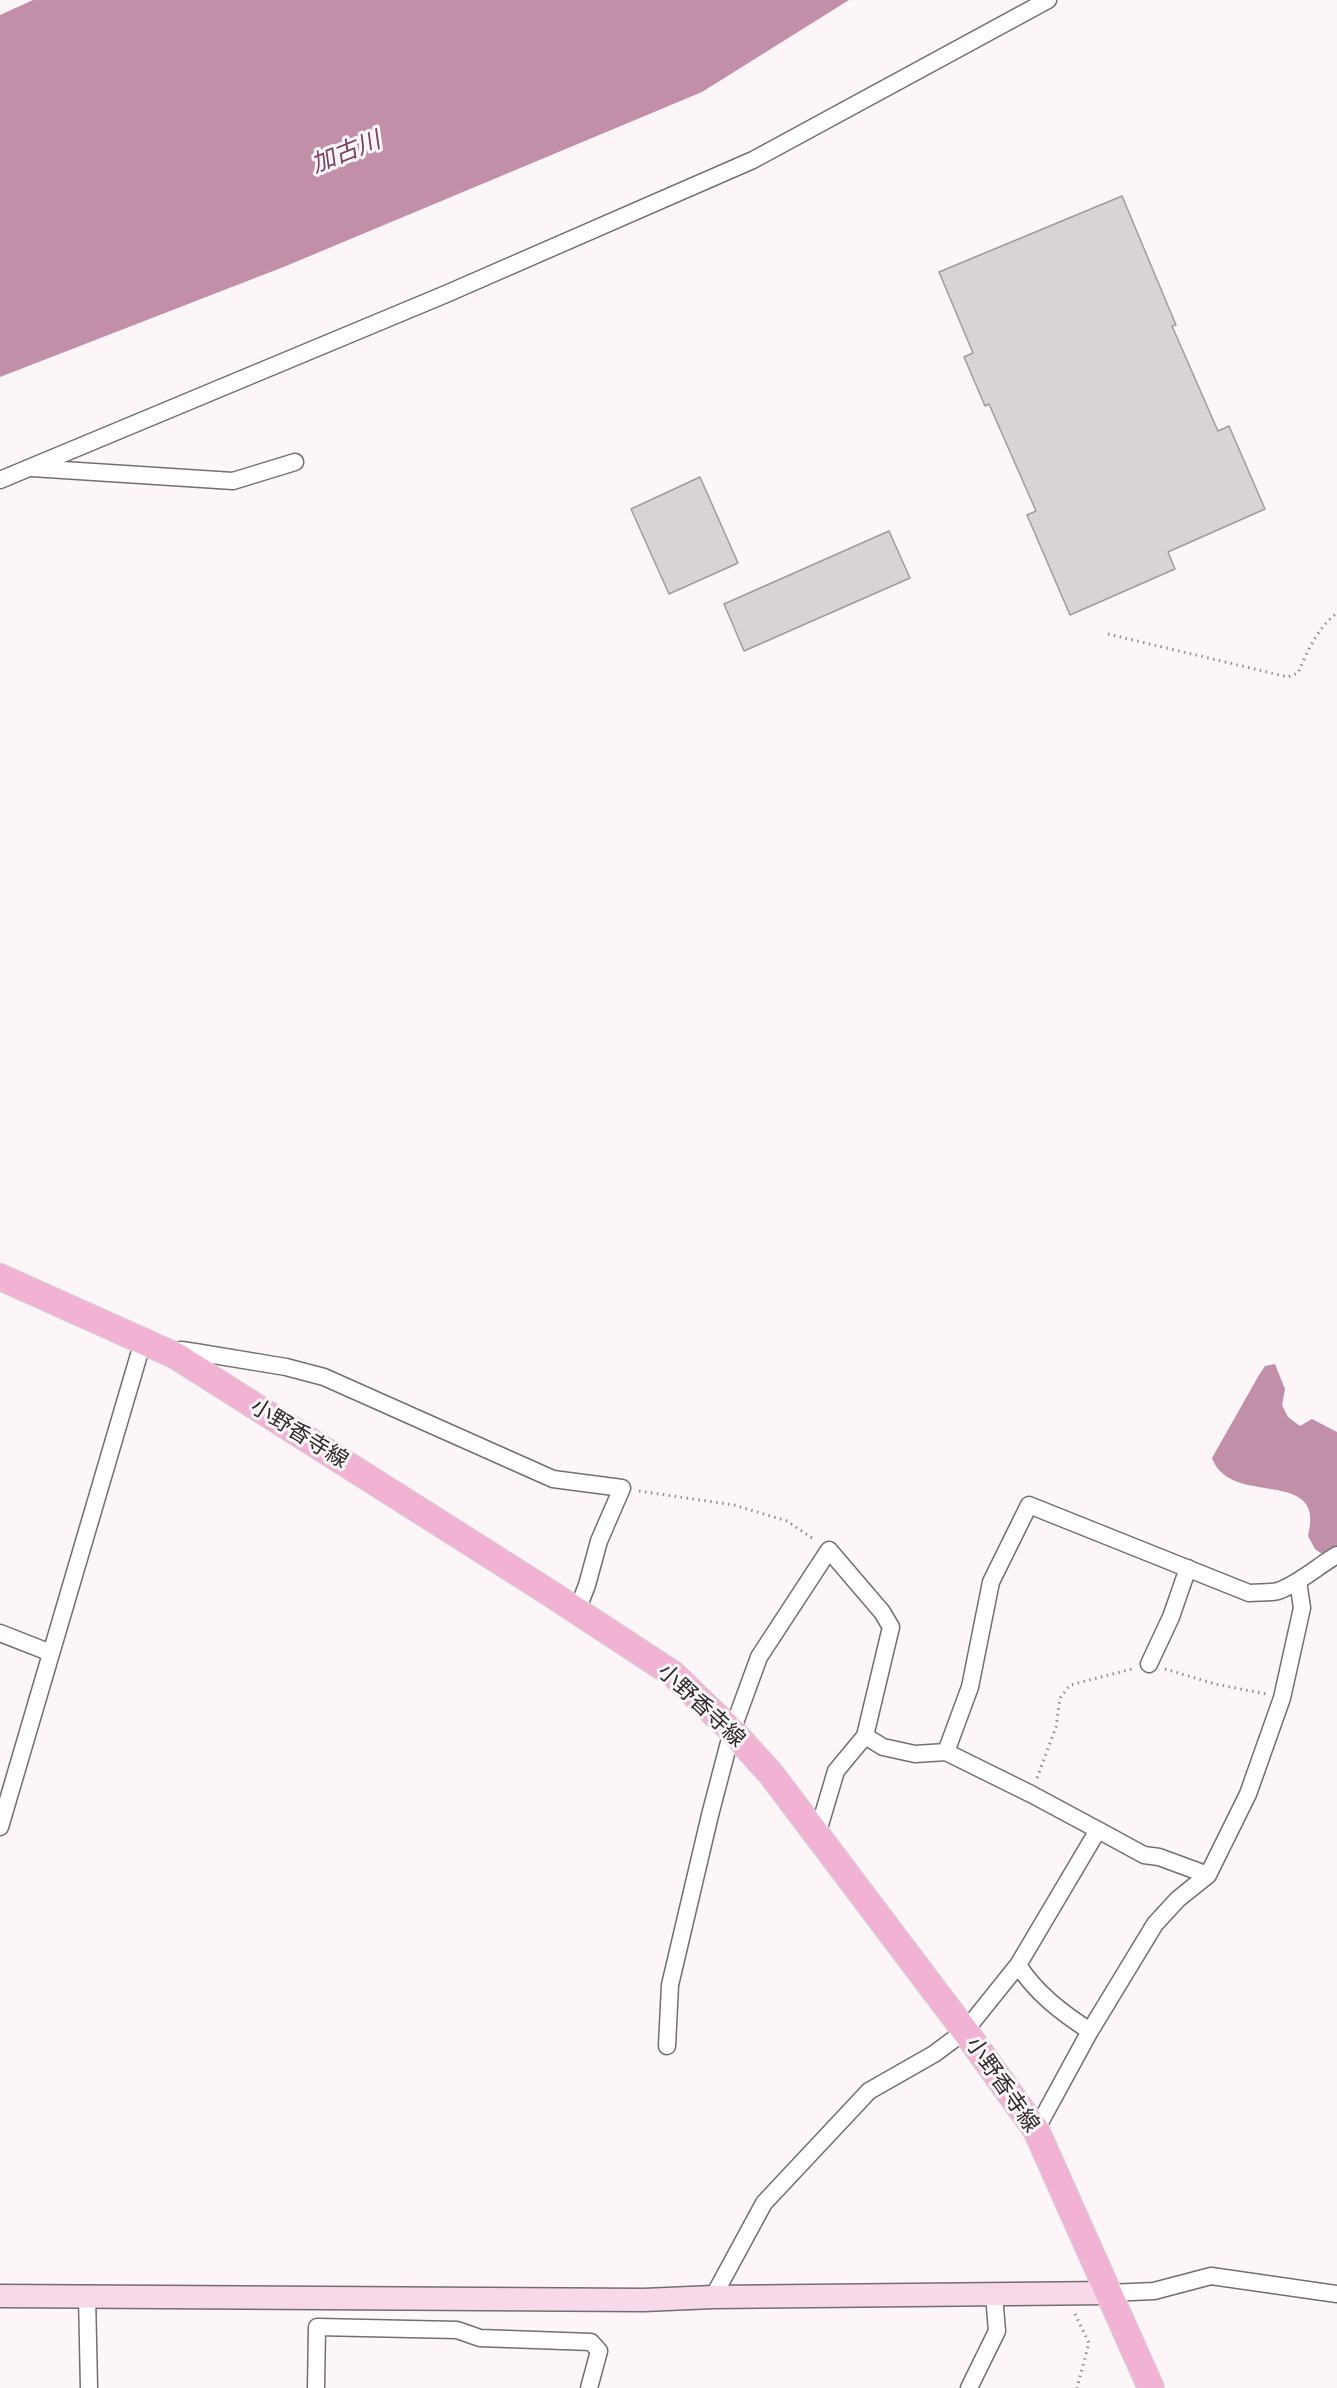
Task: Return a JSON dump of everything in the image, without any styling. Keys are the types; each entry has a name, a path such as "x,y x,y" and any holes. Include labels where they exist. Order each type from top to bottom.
{"main road":[{"name":"小野香寺線","path":"0,1277 176,1356 673,1674 732,1731 771,1774 965,2031 1036,2130 1150,2388"}],"street":[{"path":"0,480 435,298 753,160 1048,0"},
{"path":"27,468 233,481 295,462"},
{"path":"0,1827 143,1341"},
{"path":"176,1356 181,1350 286,1367 324,1377 553,1479 622,1488 599,1540 587,1585 577,1611"},
{"path":"946,1752 970,1687 992,1582 1029,1505 1249,1593 1277,1591 1298,1581 1337,1555"},
{"path":"667,2046 670,1985 732,1731 759,1657 829,1550 882,1612 891,1627 865,1736 836,1771 817,1835"},
{"path":"1149,1664 1172,1617 1188,1568"},
{"path":"1036,2130 1090,2031 1155,1924 1178,1899 1208,1875 1248,1794 1282,1698 1302,1608 1298,1581"},
{"path":"0,1633 51,1653"},
{"path":"865,1736 883,1747 915,1754 946,1752 1031,1794 1143,1855 1159,1857 1208,1875"},
{"path":"713,2297 764,2203 783,2186 869,2091 934,2054 965,2031 1018,1965 1098,1830"},
{"path":"1018,1965 1030,1983 1068,2017 1090,2031"},
{"path":"0,2296 644,2300 713,2297 1065,2294 1154,2291 1211,2276 1337,2294"},
{"path":"87,2295 88,2388"},
{"path":"969,2388 998,2331 994,2295"},
{"path":"316,2388 317,2327 458,2330 480,2338 591,2342 599,2351 589,2388"}],"path":[{"path":"1108,634 1288,677 1298,673 1320,631 1337,613"},
{"path":"622,1488 734,1505 787,1521 829,1550"},
{"path":"1031,1794 1056,1727 1060,1698 1070,1685 1149,1664 1215,1684 1282,1698"},
{"path":"1065,2294 1089,2343 1077,2388"}],"water":[{"name":"加古川","path":"33,0 849,0 702,92 286,266 0,377 0,15"},
{"path":"1275,1364 1285,1389 1282,1405 1288,1417 1300,1426 1312,1419 1337,1432 1337,1565 1315,1549 1308,1536 1310,1514 1304,1501 1291,1494 1237,1482 1222,1473 1212,1458 1265,1366"}],"building":[{"path":"1122,196 1176,325 1172,326 1218,431 1229,426 1265,509 1168,552 1175,569 1070,615 1027,515 1036,511 989,404 985,406 964,357 973,353 939,272"},
{"path":"700,477 738,563 669,594 631,509"},
{"path":"889,531 910,578 744,651 724,604"}]}
